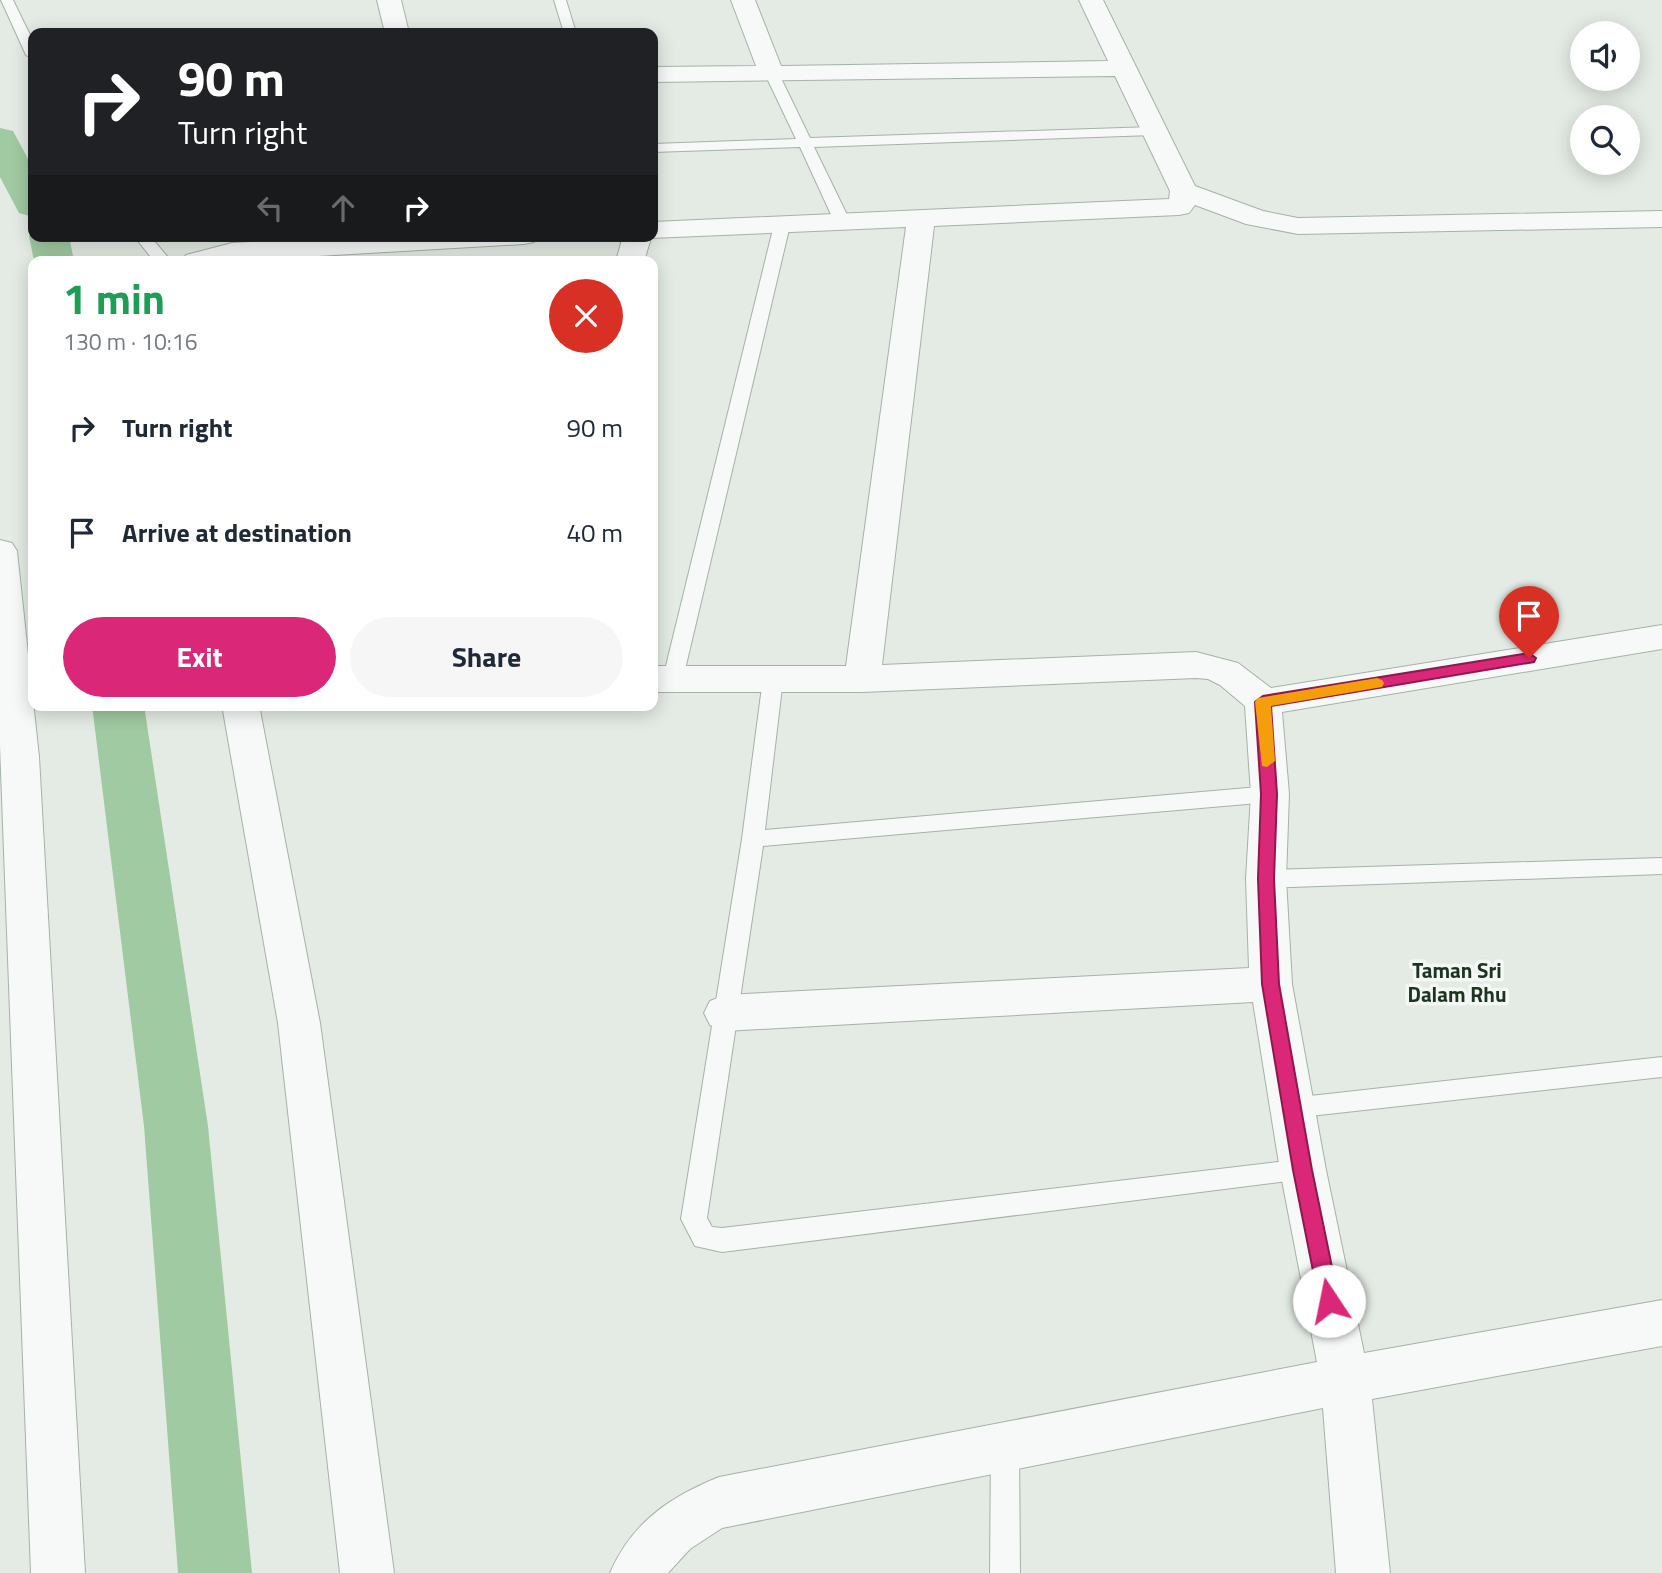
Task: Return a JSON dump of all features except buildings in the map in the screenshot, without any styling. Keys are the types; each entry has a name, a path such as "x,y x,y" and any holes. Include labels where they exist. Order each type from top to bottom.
{"street":[{"path":"389,0 396,28"},
{"path":"743,0 771,72"},
{"path":"658,230 921,216 1179,207 1184,191 1091,0"},
{"path":"658,75 1125,68"},
{"path":"1184,191 1256,218 1298,226 1662,219"},
{"path":"862,679 921,216"},
{"path":"216,256 232,252 389,242"},
{"path":"0,551 19,757 58,1573"},
{"path":"1263,702 1662,637"},
{"path":"663,678 862,679 1210,666 1236,676 1263,702 1269,794 1266,879 1271,984 1303,1170 1345,1380 1363,1573"},
{"path":"241,711 299,1023 367,1573"},
{"path":"725,1013 1271,984"},
{"path":"637,1573 663,1536 719,1503 1345,1380 1662,1323"}],"lane":[{"path":"8,0 28,44"},
{"path":"560,0 568,28"},
{"path":"771,72 842,221"},
{"path":"658,148 1153,131"},
{"path":"663,678 782,225"},
{"path":"147,242 159,256"},
{"path":"773,679 752,839 694,1219 704,1238 710,1240 1303,1170"},
{"path":"752,839 1269,794"},
{"path":"1266,879 1662,866"},
{"path":"1292,1108 1662,1067"},
{"path":"1005,1447 1005,1573"}],"waterway":[{"path":"0,139 28,195"},
{"path":"50,242 53,256"},
{"path":"119,711 176,1126 215,1573"}],"slow traffic":[{"path":"1267,761 1263,702 1377,683"}],"district":[{"name":"Taman Sri Dalam Rhu","path":"1457,982"}],"route":[{"path":"1329,1301 1271,984 1266,879 1269,794 1263,702 1529,658"}]}
